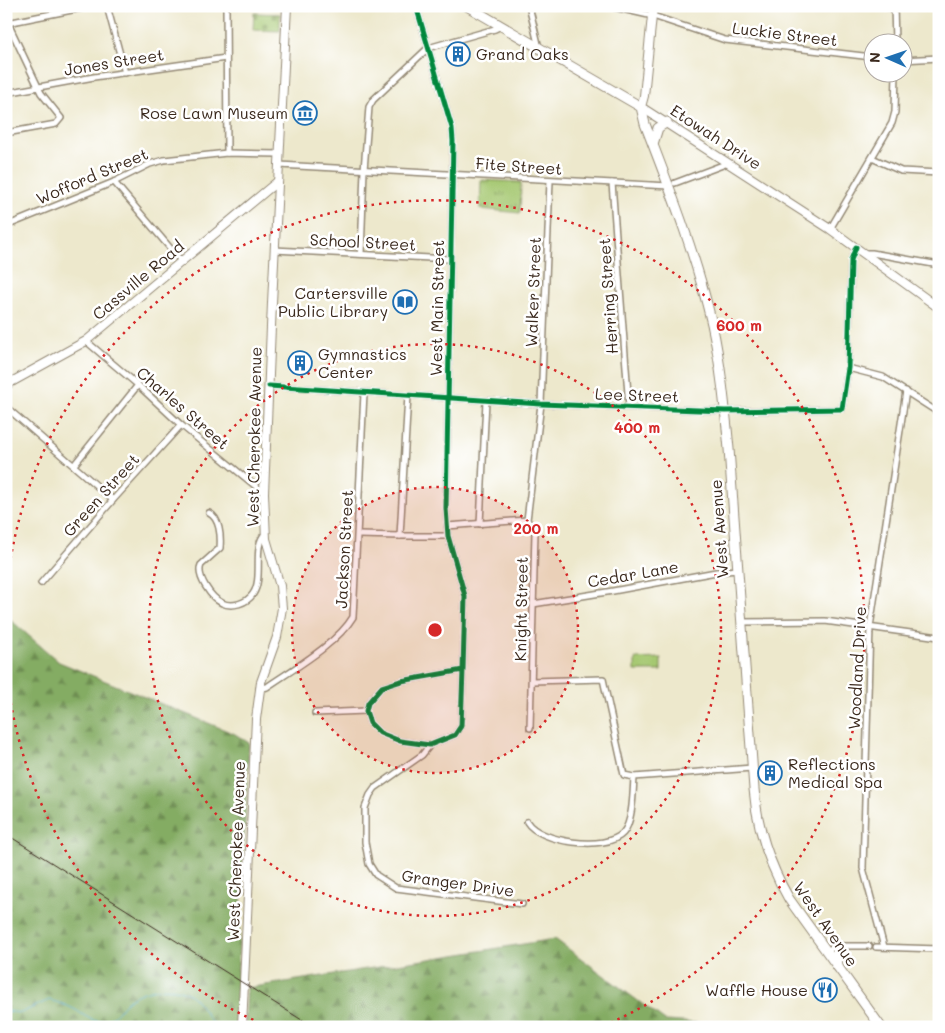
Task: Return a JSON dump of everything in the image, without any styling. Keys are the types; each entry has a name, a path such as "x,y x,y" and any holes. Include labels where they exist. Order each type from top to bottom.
{"main road":[{"name":"West Cherokee Avenue","path":"242,1027 255,729 262,675 279,631 282,608 280,586 265,534 264,493 287,6"},
{"name":"Etowah Drive","path":"467,6 667,122 830,228 939,308"},
{"name":"West Avenue","path":"654,6 644,96 641,107 653,144 672,185 712,325 725,411 752,768 758,822 776,877 789,899 881,1027"},
{"path":"653,144 658,128 667,122"},
{"name":"Cassville Road","path":"6,385 86,341 278,182"},
{"path":"261,196 270,196 277,200"},
{"path":"838,968 837,954 839,946"}],"street":[{"path":"6,133 56,124 61,121 60,116 38,86 7,21 92,6"},
{"path":"107,6 125,72"},
{"path":"226,6 228,153"},
{"name":"West Main Street","path":"416,6 452,128 453,174 446,508 448,536 465,596 461,726 455,735 430,745"},
{"path":"529,6 539,48"},
{"name":"Luckie Street","path":"609,6 652,16 725,40 862,56"},
{"path":"879,6 894,7 895,32"},
{"path":"361,254 368,107 428,48 501,26"},
{"name":"Jones Street","path":"6,93 125,72 226,58"},
{"path":"912,59 939,58"},
{"path":"830,228 894,119 896,82"},
{"name":"Wofford Street","path":"6,226 114,182 150,164 164,160 228,153 279,154"},
{"path":"872,158 901,171 939,173"},
{"name":"Fite Street","path":"279,165 550,181 672,185 728,163"},
{"name":"Walker Street","path":"541,404 550,181"},
{"path":"114,182 182,262"},
{"name":"Herring Street","path":"612,183 629,407"},
{"name":"Lee Street","path":"269,386 541,404 725,411 842,409 848,368 851,260 856,247"},
{"name":"School Street","path":"274,250 450,259"},
{"path":"864,253 939,265"},
{"name":"Charles Street","path":"86,341 138,385 181,426 264,493"},
{"path":"848,368 884,377 939,413"},
{"path":"74,465 138,385"},
{"name":"Woodland Drive","path":"884,947 863,868 870,628 906,390"},
{"name":"Jackson Street","path":"259,689 266,687 306,660 348,626 353,617 364,393"},
{"path":"400,536 408,395"},
{"path":"480,524 486,401"},
{"name":"Knight Street","path":"530,728 535,532 527,520 541,404"},
{"path":"6,407 113,500"},
{"name":"Green Street","path":"41,583 113,500 181,426"},
{"path":"209,513 217,520 220,548 201,564 199,573 214,597 222,604 239,604 254,593 257,583 261,539 265,534"},
{"path":"447,526 527,520"},
{"path":"358,534 448,536"},
{"name":"Cedar Lane","path":"533,604 737,570"},
{"path":"741,622 825,621 939,637"},
{"path":"430,745 400,741 380,733 370,723 366,711 368,703 382,687 401,681 463,670"},
{"path":"532,682 603,679 624,775 634,777 752,768"},
{"path":"315,713 366,711"},
{"name":"Granger Drive","path":"430,745 422,755 375,788 370,795 365,808 365,842 369,864 376,875 396,888 522,904"},
{"path":"527,822 530,827 538,832 578,843 604,843 617,838 628,825 634,777"},
{"path":"826,951 832,947 839,946 869,946"},
{"path":"876,947 939,949"}],"green space":[{"path":"254,13 280,14 280,31 253,30"},
{"path":"481,180 521,182 520,213 480,209"},
{"path":"6,616 59,662 235,734 249,743 235,1027 6,1027"},
{"path":"661,658 661,671 635,671 635,659"},
{"path":"555,939 665,1021 764,1027 245,1027 247,988"}],"waterway":[{"path":"6,1011 21,1013 49,1000 71,1008 90,1019 101,1021 112,1017 125,1003 140,994 150,990 170,988 188,993 195,999 215,1027"}],"railway":[{"path":"6,834 313,1027"}],"cycle path":[{"path":"416,6 452,128 453,141 446,508 448,536 465,596 463,670 461,726 455,735 430,745 400,741 380,733 370,723 366,711 368,703 382,687 401,681 463,670"},
{"path":"269,386 541,404 725,411 842,409 848,368 851,260 856,247"}],"place":[{"name":"Grand Oaks","path":"458,54"},
{"name":"Rose Lawn Museum","path":"305,113"},
{"name":"Cartersville Public Library","path":"405,302"},
{"name":"Gymnastics Center","path":"300,363"},
{"name":"Reflections Medical Spa","path":"770,773"},
{"name":"Waffle House","path":"825,990"}]}
